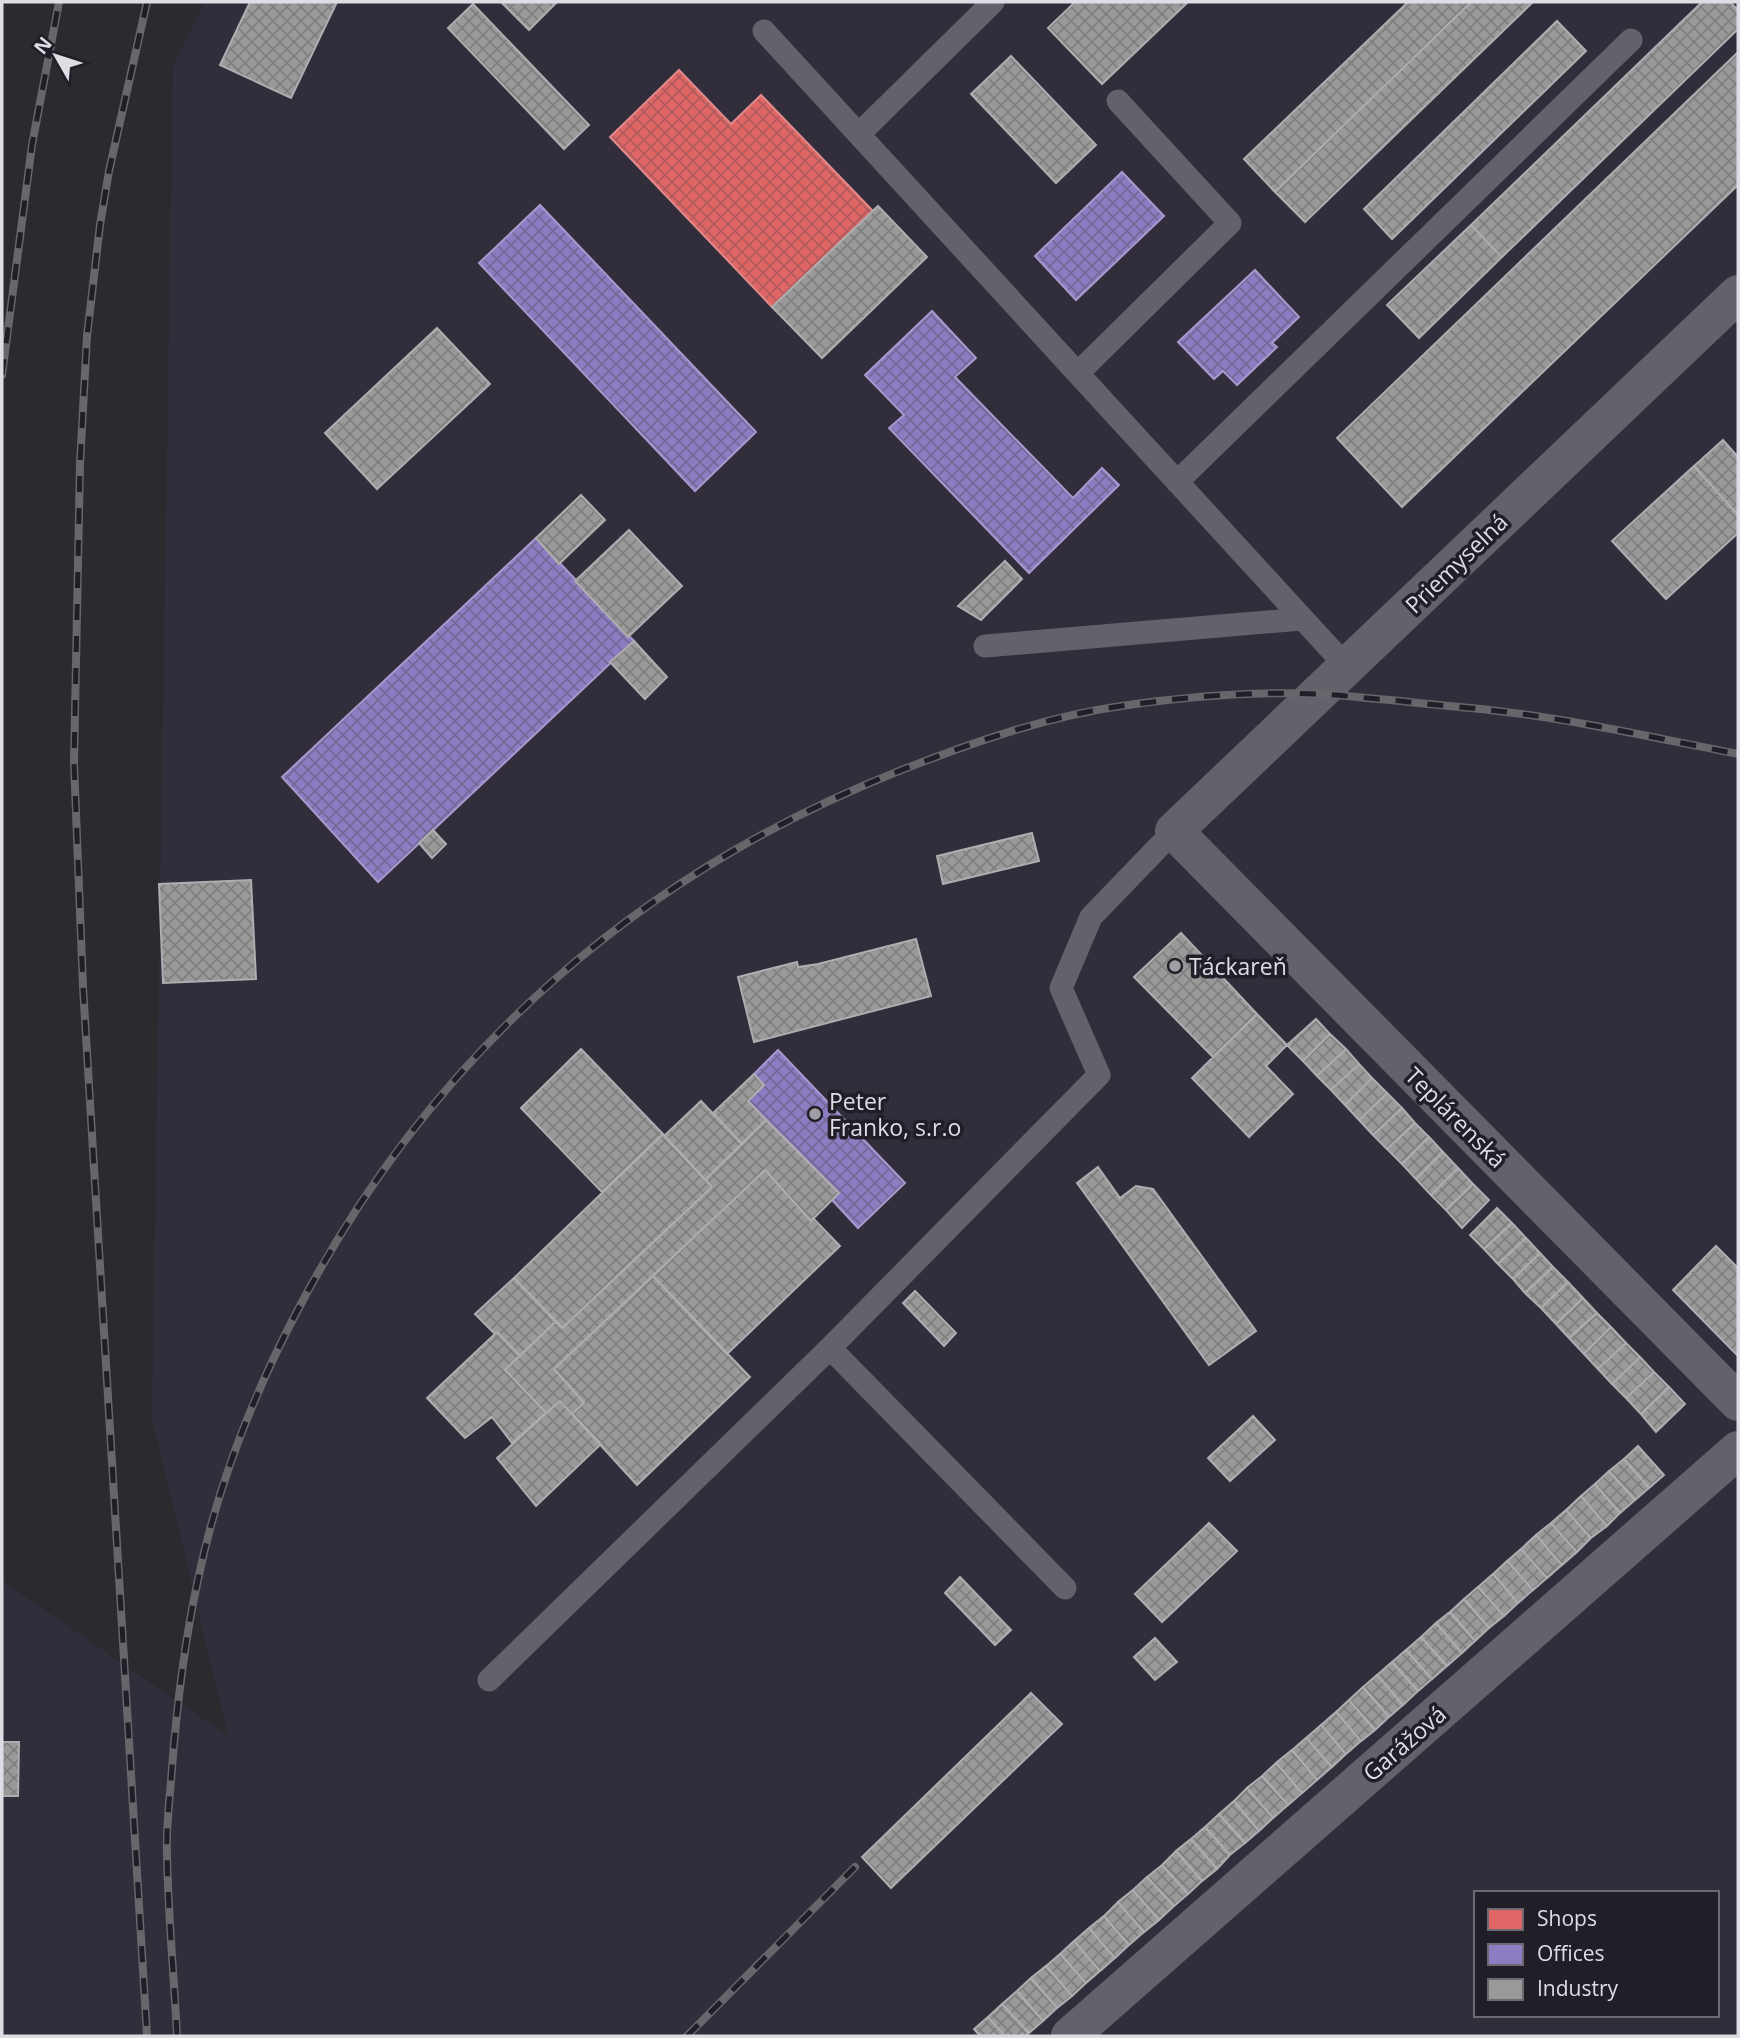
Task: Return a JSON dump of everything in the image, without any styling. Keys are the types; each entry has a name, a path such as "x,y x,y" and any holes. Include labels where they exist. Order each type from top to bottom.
{"street":[{"name":"Priemyselná","path":"1174,831 1738,294"},
{"name":"Teplárenská","path":"1174,831 1738,1402"},
{"name":"Garážová","path":"1070,2036 1738,1450"}],"lane":[{"path":"859,134 993,2"},
{"path":"764,31 1347,667"},
{"path":"1177,482 1631,40"},
{"path":"1077,373 1230,223 1118,101"},
{"path":"985,646 1303,619"},
{"path":"489,1680 830,1348 1099,1075 1061,988 1091,917 1174,831"},
{"path":"830,1348 1065,1588"}],"shaded area":[{"path":"205,2 1738,2 1738,2036 2,2036 2,1581 228,1736 152,1418 173,66"}],"building: Shops":[{"path":"679,70 731,124 761,95 873,211 772,307 610,137"}],"building: Offices":[{"path":"1122,172 1164,216 1076,300 1035,256"},
{"path":"540,205 756,432 695,491 479,263"},
{"path":"1255,270 1299,317 1272,343 1277,347 1237,385 1223,371 1214,379 1178,342"},
{"path":"932,311 976,358 955,377 1073,498 1102,468 1119,485 1029,573 889,428 904,415 865,375"},
{"path":"536,538 634,641 378,882 282,777"},
{"path":"778,1050 905,1183 858,1228 832,1200 839,1193 748,1101 764,1085 754,1074"}],"building: Industry":[{"path":"250,2 337,2 291,98 220,65"},
{"path":"501,2 557,2 529,30"},
{"path":"1075,2 1188,2 1102,84 1048,28"},
{"path":"1408,2 1471,2 1275,192 1244,159"},
{"path":"1471,2 1533,2 1305,222 1275,192"},
{"path":"1702,2 1730,2 1738,10 1738,29 1502,257 1471,225"},
{"path":"473,4 589,125 564,149 448,28"},
{"path":"1557,21 1586,51 1392,239 1364,209"},
{"path":"1738,52 1738,185 1402,507 1337,438"},
{"path":"1011,56 1096,145 1056,183 971,94"},
{"path":"878,206 927,257 822,358 772,307"},
{"path":"1471,225 1502,257 1419,338 1387,305"},
{"path":"437,328 490,384 377,489 325,433"},
{"path":"1723,440 1738,457 1738,515 1694,466"},
{"path":"1694,466 1738,515 1738,533 1666,599 1612,541"},
{"path":"581,495 605,520 559,564 536,538"},
{"path":"629,530 682,586 628,637 575,581"},
{"path":"1005,561 1022,579 981,620 958,606"},
{"path":"634,641 667,677 645,699 610,662"},
{"path":"433,830 446,844 432,858 419,843"},
{"path":"1032,833 1039,861 943,884 937,856"},
{"path":"251,880 256,979 163,983 159,884"},
{"path":"1181,933 1257,1014 1213,1057 1134,977"},
{"path":"916,939 931,996 754,1042 738,977 797,962 798,967 818,964"},
{"path":"1257,1014 1287,1045 1266,1066 1293,1094 1249,1137 1192,1078"},
{"path":"1316,1019 1330,1034 1303,1061 1287,1045"},
{"path":"1330,1034 1346,1049 1317,1076 1303,1061"},
{"path":"581,1049 663,1134 602,1192 521,1108"},
{"path":"1346,1049 1359,1064 1331,1090 1317,1076"},
{"path":"1359,1064 1372,1078 1345,1105 1331,1090"},
{"path":"754,1074 764,1085 748,1101 766,1120 742,1144 713,1113"},
{"path":"1372,1078 1387,1093 1359,1120 1345,1105"},
{"path":"1387,1093 1402,1108 1373,1135 1359,1120"},
{"path":"701,1101 742,1144 705,1180 664,1136"},
{"path":"1402,1108 1415,1123 1387,1149 1373,1135"},
{"path":"766,1120 839,1193 811,1221 765,1170 554,1369 584,1403 572,1414 560,1401 546,1413 505,1370 556,1321 562,1328 712,1187 705,1180"},
{"path":"1415,1123 1429,1137 1402,1164 1387,1149"},
{"path":"663,1134 712,1187 562,1328 514,1278"},
{"path":"1429,1137 1443,1152 1416,1179 1402,1164"},
{"path":"1443,1152 1458,1168 1431,1195 1416,1179"},
{"path":"1098,1167 1120,1198 1136,1186 1153,1189 1256,1331 1209,1365 1077,1183"},
{"path":"1458,1168 1473,1184 1446,1210 1431,1195"},
{"path":"765,1170 811,1221 813,1218 840,1246 727,1354 653,1276"},
{"path":"1473,1184 1489,1200 1462,1228 1446,1210"},
{"path":"1497,1208 1512,1223 1484,1249 1470,1235"},
{"path":"1512,1223 1526,1238 1498,1264 1484,1249"},
{"path":"1526,1238 1540,1253 1513,1279 1498,1264"},
{"path":"1716,1246 1738,1268 1738,1356 1673,1290"},
{"path":"1540,1253 1553,1267 1525,1293 1513,1279"},
{"path":"1553,1267 1568,1282 1541,1308 1525,1293"},
{"path":"653,1276 750,1377 637,1485 572,1414 584,1403 554,1369"},
{"path":"514,1278 556,1321 520,1356 475,1314"},
{"path":"1568,1282 1583,1298 1556,1324 1541,1308"},
{"path":"915,1291 956,1333 944,1346 903,1303"},
{"path":"1583,1298 1597,1313 1569,1338 1556,1324"},
{"path":"1597,1313 1611,1327 1584,1354 1569,1338"},
{"path":"1611,1327 1626,1343 1598,1369 1584,1354"},
{"path":"497,1332 520,1356 505,1370 546,1413 512,1443 492,1417 465,1438 427,1398"},
{"path":"1626,1343 1640,1357 1612,1384 1598,1369"},
{"path":"1640,1357 1654,1372 1626,1398 1612,1384"},
{"path":"1654,1372 1669,1387 1641,1414 1626,1398"},
{"path":"1669,1387 1685,1404 1656,1432 1641,1414"},
{"path":"560,1401 601,1444 536,1506 497,1458"},
{"path":"1253,1416 1275,1440 1230,1481 1208,1458"},
{"path":"1638,1446 1664,1475 1649,1488 1624,1459"},
{"path":"1624,1459 1649,1488 1635,1500 1609,1471"},
{"path":"1609,1471 1635,1500 1620,1513 1595,1484"},
{"path":"1595,1484 1620,1513 1607,1526 1581,1496"},
{"path":"1581,1496 1607,1526 1591,1538 1566,1510"},
{"path":"1566,1510 1591,1538 1577,1552 1551,1523"},
{"path":"1209,1523 1237,1551 1162,1622 1135,1594"},
{"path":"1551,1523 1577,1552 1562,1565 1536,1535"},
{"path":"1536,1535 1562,1565 1547,1578 1521,1549"},
{"path":"1521,1549 1547,1578 1533,1590 1507,1561"},
{"path":"1507,1561 1533,1590 1518,1603 1493,1574"},
{"path":"1493,1574 1518,1603 1504,1616 1478,1587"},
{"path":"960,1577 1011,1630 995,1645 945,1593"},
{"path":"1478,1587 1504,1616 1489,1628 1464,1599"},
{"path":"1464,1599 1489,1628 1475,1641 1450,1612"},
{"path":"1450,1612 1475,1641 1462,1653 1436,1623"},
{"path":"1436,1623 1462,1653 1447,1666 1421,1637"},
{"path":"1421,1637 1447,1666 1432,1679 1406,1650"},
{"path":"1155,1638 1177,1662 1155,1680 1134,1657"},
{"path":"1406,1650 1432,1679 1418,1691 1392,1662"},
{"path":"1392,1662 1418,1691 1403,1705 1377,1675"},
{"path":"1377,1675 1403,1705 1389,1717 1363,1687"},
{"path":"1363,1687 1389,1717 1375,1730 1349,1700"},
{"path":"1031,1693 1062,1724 891,1888 862,1857"},
{"path":"1349,1700 1375,1730 1361,1741 1336,1712"},
{"path":"1336,1712 1361,1741 1346,1754 1321,1725"},
{"path":"1321,1725 1346,1754 1332,1767 1306,1738"},
{"path":"1306,1738 1332,1767 1317,1780 1292,1750"},
{"path":"2,1742 19,1742 18,1796 2,1796"},
{"path":"1292,1750 1317,1780 1302,1793 1276,1763"},
{"path":"1276,1763 1302,1793 1288,1805 1262,1776"},
{"path":"1262,1776 1288,1805 1273,1818 1247,1788"},
{"path":"1247,1788 1273,1818 1259,1831 1234,1801"},
{"path":"1234,1801 1259,1831 1245,1843 1219,1814"},
{"path":"1219,1814 1245,1843 1230,1855 1205,1827"},
{"path":"1205,1827 1230,1855 1217,1869 1191,1839"},
{"path":"1191,1839 1217,1869 1202,1881 1176,1851"},
{"path":"1176,1851 1202,1881 1188,1894 1162,1865"},
{"path":"1162,1865 1188,1894 1174,1906 1147,1877"},
{"path":"1147,1877 1174,1906 1159,1920 1133,1890"},
{"path":"1133,1890 1159,1920 1144,1932 1118,1902"},
{"path":"1118,1902 1144,1932 1129,1945 1104,1916"},
{"path":"1104,1916 1129,1945 1115,1958 1089,1928"},
{"path":"1089,1928 1115,1958 1100,1971 1074,1941"},
{"path":"1074,1941 1100,1971 1086,1983 1060,1954"},
{"path":"1060,1954 1086,1983 1072,1996 1046,1966"},
{"path":"1046,1966 1072,1996 1057,2008 1031,1978"},
{"path":"1031,1978 1057,2008 1043,2021 1017,1991"},
{"path":"1017,1991 1043,2021 1029,2033 1002,2004"},
{"path":"1002,2004 1029,2033 1025,2036 1005,2036 988,2017"},
{"path":"988,2017 1005,2036 980,2036 974,2029"}],"railway":[{"path":"2,375 32,145 59,2"},
{"path":"147,2 109,171 87,336 80,464 74,763 83,987 147,2036"},
{"path":"177,2036 167,1845 173,1755 181,1677 194,1600 207,1540 228,1470 254,1401 285,1335 355,1212 414,1129 480,1052 552,982 630,919 714,863 804,813 899,771 953,751 1008,732 1093,711 1218,695 1327,695 1474,708 1558,719 1738,754"},
{"path":"687,2036 855,1867"}],"place":[{"name":"Táckareň","path":"1175,966"},
{"name":"Peter Franko, s.r.o","path":"815,1114"}]}
